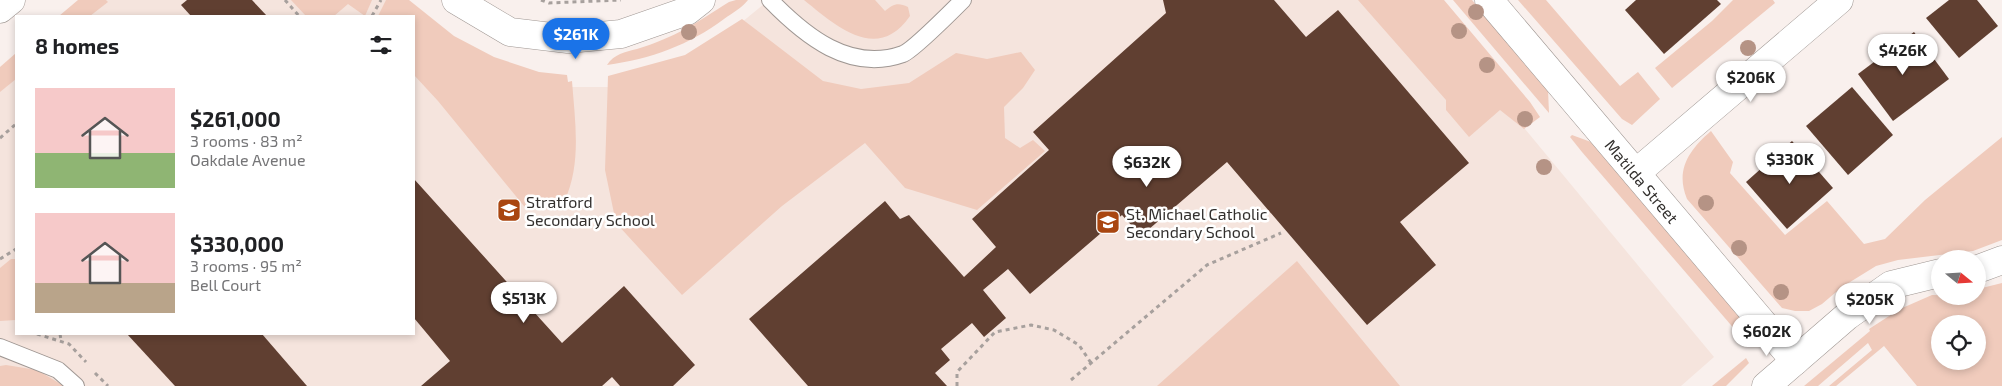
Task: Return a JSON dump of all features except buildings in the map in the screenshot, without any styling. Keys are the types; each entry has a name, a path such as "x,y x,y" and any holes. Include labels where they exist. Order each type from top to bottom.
{"street":[{"path":"0,9 11,0"},
{"path":"456,0 510,32 568,39 620,34 687,11 700,0"},
{"name":"Matilda Street","path":"1489,0 1795,361"},
{"path":"1636,173 1831,2"},
{"path":"1986,266 2002,260"},
{"path":"1766,386 1847,316 1891,285 1931,275"}],"lane":[{"path":"770,0 796,27 834,52 870,60 905,54 963,0"},
{"path":"0,347 58,370 76,386"}],"path":[{"path":"285,0 298,15"},
{"path":"373,15 381,0"},
{"path":"542,0 549,3 622,0"},
{"path":"0,138 15,125"},
{"path":"1071,380 1207,266 1280,233"},
{"path":"0,259 15,250"},
{"path":"957,386 957,372 995,332 1031,325 1054,330 1079,345 1092,363"},
{"path":"60,335 61,340"}],"shaded area":[{"path":"78,0 106,0 108,2 91,15 60,15"},
{"name":"St. Michael Catholic Secondary School","path":"81,0 401,0 500,87 663,87 769,0 1418,0 1714,357 1681,386 0,386 0,69 15,57 15,335 415,335 415,15 63,15"},
{"path":"291,0 372,0 365,15 348,4 335,15 305,15"},
{"path":"386,0 409,0 454,36 494,57 539,72 567,75 568,82 572,81 576,143 570,188 564,202 528,211 438,101 415,76 415,15 378,15"},
{"path":"748,0 740,8 697,36 654,55 607,65 620,54 675,34 729,2"},
{"path":"804,0 875,0 885,11 896,5 908,7 910,16 897,30 884,37 870,39 842,29"},
{"path":"1358,0 1444,0 1530,102 1540,117 1524,129 1500,110 1469,137 1446,110 1446,100"},
{"path":"1453,0 1472,0 1544,84 1548,90 1549,113"},
{"path":"1518,0 1546,0 1620,86 1638,72 1660,99 1632,125 1622,119"},
{"path":"1733,0 1773,0 1775,3 1672,88 1655,68 1712,21"},
{"path":"742,19 823,81 861,89 909,83 956,53 987,59 1021,52 1035,70 1023,88 1004,107 1005,138 1020,148 1033,140 1045,151 977,210 905,188 865,143 782,206 682,295 616,223 605,170 608,76 685,55"},
{"path":"15,54 15,80 0,92 0,67"},
{"path":"1711,131 1733,162 1730,173 1785,235 1827,201 1864,244 1885,239 1925,200 2002,137 2002,240 1976,250 1931,250 1931,256 1898,260 1876,266 1842,287 1822,304 1809,311 1795,311 1782,308 1687,199 1683,179 1686,161 1703,138"},
{"path":"1572,135 1591,142 1724,298 1751,332 1753,340 1749,346 1582,152 1570,137"},
{"path":"11,259 15,259 15,320 0,321 0,268"},
{"path":"1297,261 1400,386 1157,386"},
{"path":"2002,283 2002,386 1917,386 1884,346 1836,386 1829,386 1872,350 1868,343 1818,386 1804,386 1870,331 1869,329 1900,309 1931,295 1931,305 1986,305 1986,287"},
{"path":"1746,358 1749,363 1726,386 1712,386"},
{"path":"6,365 37,370 64,386 0,386 0,366"}],"place":[{"name":"Stratford Secondary School","path":"509,210"},
{"name":"St. Michael Catholic Secondary School","path":"1108,222"}]}
